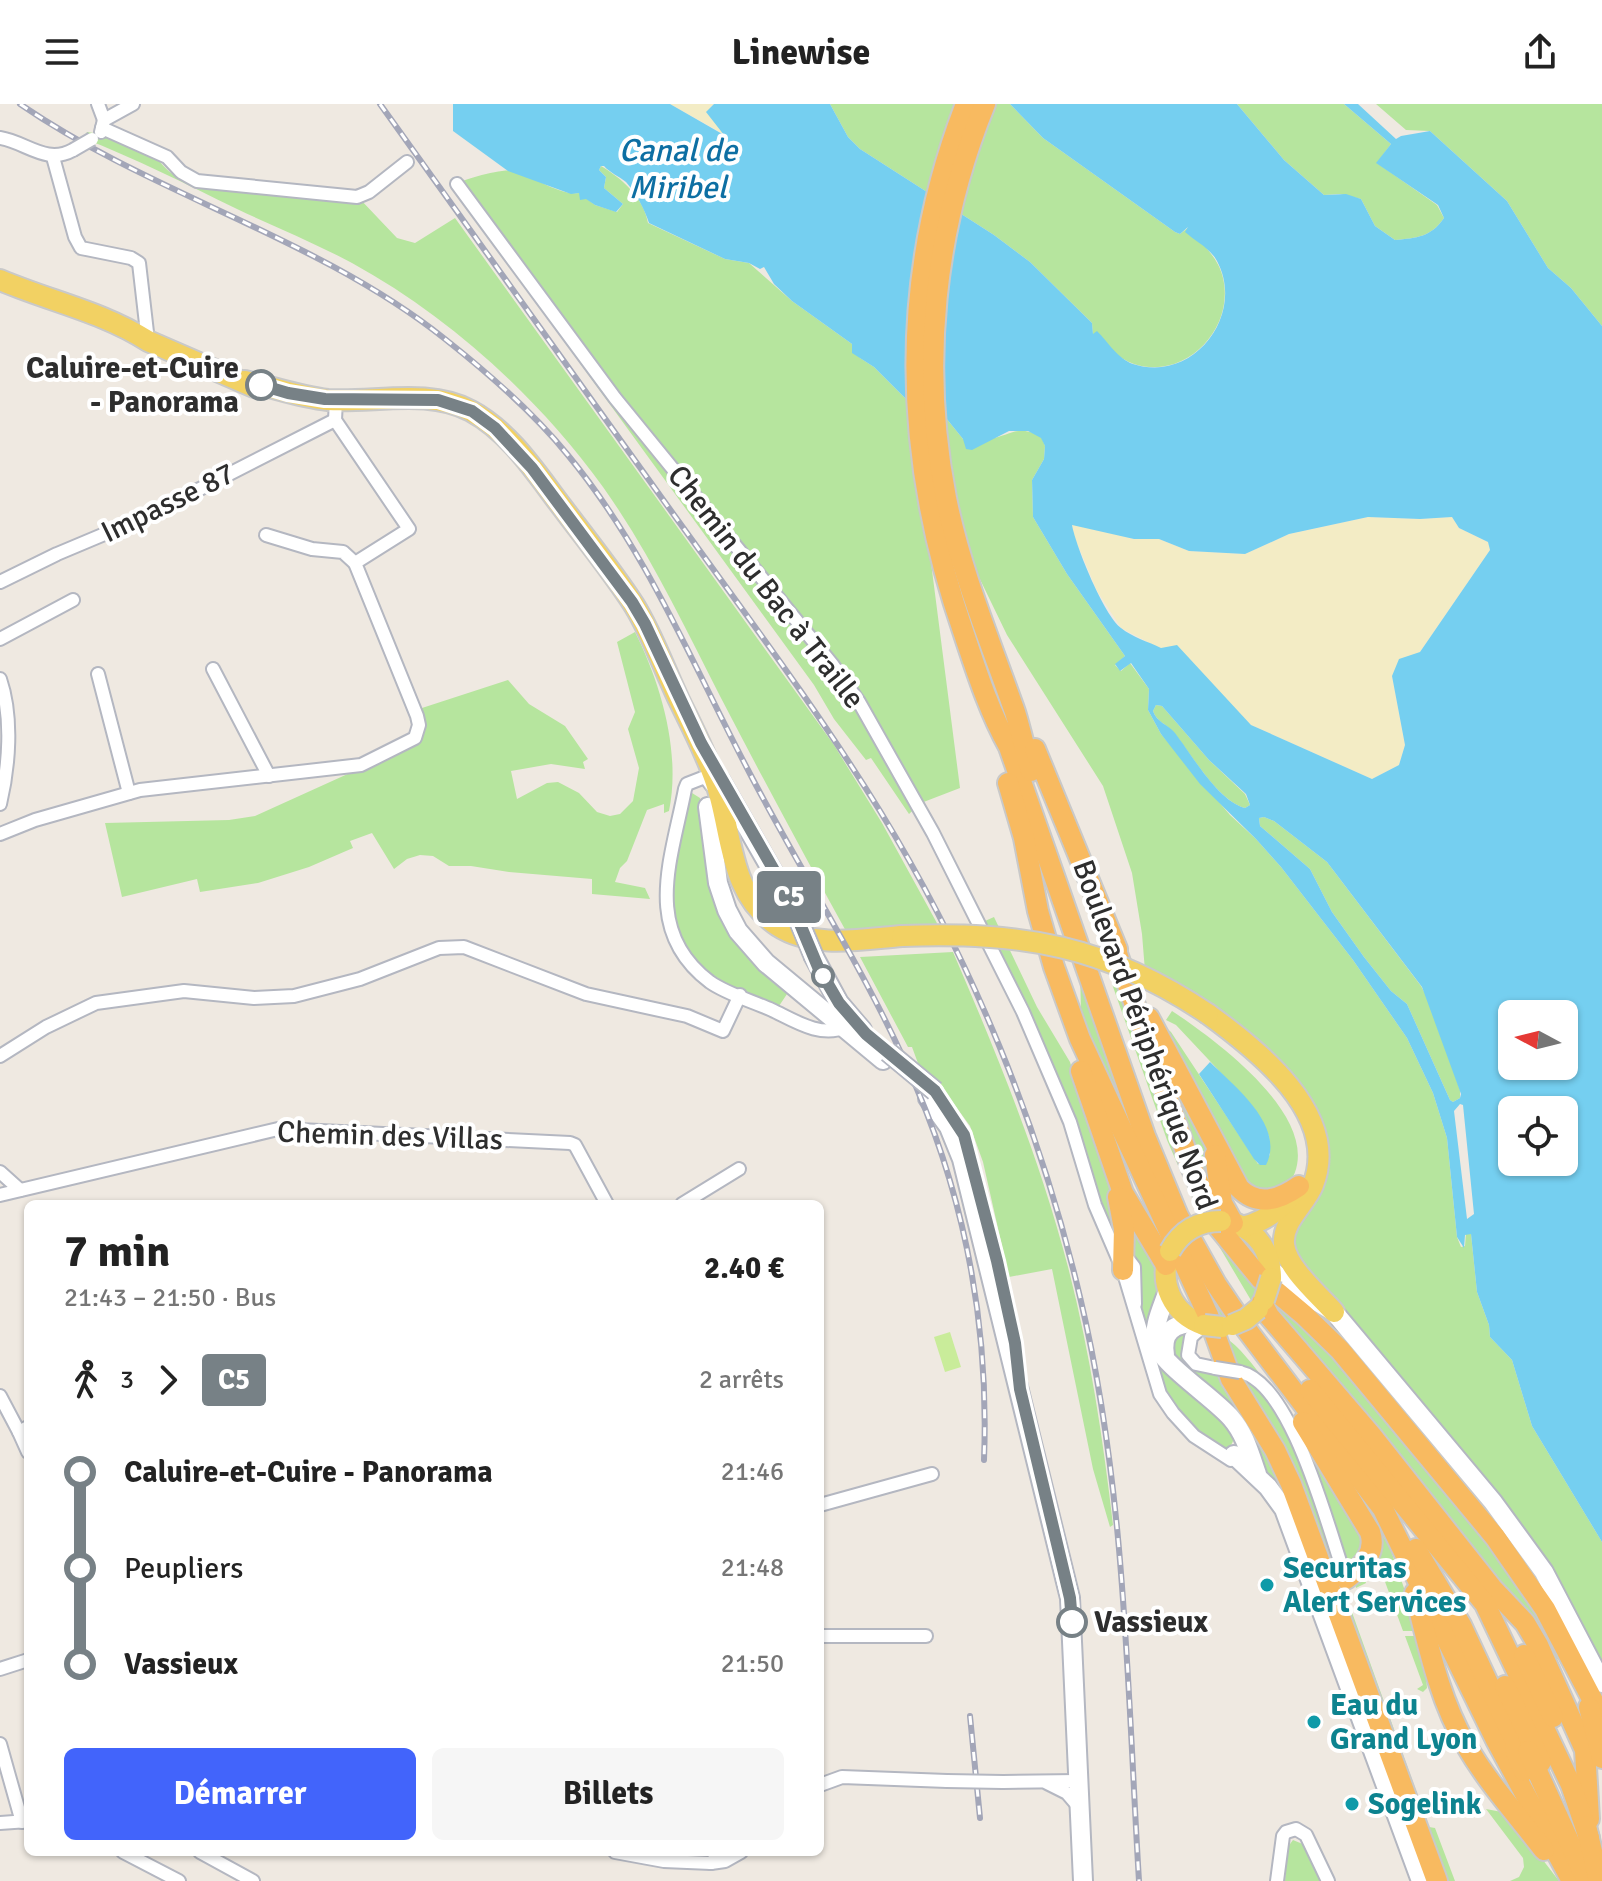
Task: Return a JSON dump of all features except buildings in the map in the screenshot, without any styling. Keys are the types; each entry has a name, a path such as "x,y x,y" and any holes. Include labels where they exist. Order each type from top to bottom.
{"highway":[{"path":"945,537 922,457 917,407 918,307 931,218 949,149 966,104"},
{"path":"945,537 934,403 934,308 948,220 966,154 985,104"},
{"name":"Boulevard Périphérique Nord","path":"945,537 970,587 1119,1021 1190,1211 1217,1260 1258,1322 1406,1508"},
{"name":"Boulevard Périphérique Nord","path":"945,537 952,599 994,720 1009,747 1145,1136 1178,1216 1247,1330 1383,1509 1404,1550"},
{"path":"1016,715 1033,744 1112,939 1144,1008 1239,1188 1252,1199 1271,1200 1302,1192"},
{"path":"994,720 999,751 1024,838 1038,911 1069,1012 1208,1315 1231,1379 1275,1450 1291,1484 1437,1881"},
{"path":"1112,939 1192,1169 1219,1228 1260,1278 1340,1350 1525,1577 1602,1718"},
{"path":"1069,1012 1078,1062 1128,1203 1168,1258"},
{"path":"1095,1108 1121,1211 1119,1256"},
{"path":"1209,1135 1216,1157 1222,1203 1232,1223"},
{"path":"1262,1304 1492,1588 1581,1777 1589,1838"},
{"path":"1214,1325 1239,1339 1404,1550 1447,1667 1480,1737 1571,1881"},
{"path":"1303,1422 1373,1540 1368,1557 1346,1579"},
{"path":"1406,1508 1507,1603 1525,1623 1538,1645 1585,1750 1589,1838"},
{"path":"1406,1508 1461,1611 1588,1881"},
{"path":"1406,1508 1473,1609 1557,1787 1578,1840 1588,1881"},
{"path":"1406,1508 1488,1593 1575,1783 1599,1881"},
{"path":"1383,1509 1404,1530 1425,1563 1473,1652 1515,1741 1557,1787"},
{"path":"1577,1669 1602,1758"},
{"path":"1527,1752 1571,1881"}],"main road":[{"path":"0,280 135,332 148,341 283,400 335,410 425,408 446,412 466,421 487,436 608,569 645,624 678,698 794,909 814,957 849,1025"},
{"path":"678,698 701,777 715,807 729,883 739,905 760,928 786,944 818,951 904,942 1002,948 1069,961 1143,989 1204,1018 1256,1069 1291,1111 1306,1155 1302,1192 1286,1227 1285,1248 1292,1265 1511,1524 1554,1588 1602,1683"},
{"path":"701,743 716,784 718,883 738,931 766,963 849,1025 932,1095 960,1126 971,1156 1015,1343 1020,1389 1070,1598 1083,1881"},
{"path":"1243,1462 1239,1429 1206,1392 1159,1353 1155,1340 1156,1326 1168,1290 1168,1258 1177,1239 1194,1226 1264,1220 1302,1192"},
{"path":"1170,1365 1163,1346 1167,1332 1175,1326 1214,1325 1246,1319 1262,1304 1276,1227 1302,1192"},
{"path":"1232,1223 1258,1239 1270,1267 1291,1286 1334,1312"},
{"path":"1168,1290 1178,1309 1214,1325"},
{"name":"Chemin du Bac à Traille","path":"1243,1462 1289,1522 1421,1881"}],"street":[{"path":"98,104 103,124 167,157 181,172 197,181 357,197 369,192 407,162"},
{"path":"0,138 53,157 73,150 100,134 108,104"},
{"path":"103,124 133,104"},
{"path":"53,157 75,237 81,248 131,258 139,263 148,341"},
{"name":"Chemin du Bac à Traille","path":"457,184 615,398 832,664 859,702 933,833 1023,1012 1070,1122 1095,1205 1119,1256 1134,1267 1134,1309 1160,1394 1198,1439 1243,1462"},
{"path":"335,410 409,529 355,563"},
{"name":"Impasse 87","path":"0,582 145,517 335,410"},
{"path":"0,834 35,820 129,793 361,765 410,743 418,732 417,716 355,563 343,552 312,549 266,535"},
{"path":"0,639 73,600"},
{"path":"213,669 269,776"},
{"path":"98,674 129,793"},
{"path":"0,679 8,703 5,785 0,804"},
{"path":"701,777 687,784 685,789 668,873 666,917 680,946 712,983 818,1031 849,1025"},
{"path":"0,1056 46,1027 96,1003 184,991 254,998 294,996 360,979 448,946 464,947 586,994 687,1016 723,1031 740,995"},
{"name":"Chemin des Villas","path":"0,1195 278,1129 570,1143 575,1145 605,1200"},
{"path":"689,1200 739,1169"},
{"path":"0,1172 20,1190"},
{"path":"1214,1325 1191,1337 1188,1355 1196,1364 1240,1372 1256,1379 1273,1400 1306,1457 1346,1579"},
{"path":"0,1396 24,1429"},
{"path":"824,1504 932,1474"},
{"path":"824,1636 926,1636"},
{"path":"0,1669 24,1661"},
{"path":"0,1744 24,1819"},
{"path":"824,1784 842,1777 1047,1783 1078,1781"},
{"path":"1047,1783 1067,1793 1080,1807"},
{"path":"0,1823 24,1822"},
{"path":"1278,1881 1281,1846 1286,1832 1296,1829 1306,1835 1328,1881"},
{"path":"131,1856 179,1881"},
{"path":"207,1856 253,1881"},
{"path":"637,1856 664,1861 711,1863 734,1856"},
{"path":"711,1863 717,1856"}],"green space":[{"path":"830,104 1010,104 1043,138 1175,232 1180,234 1189,227 1213,257 1223,278 1225,297 1214,332 1188,357 1172,365 1153,367 1123,359 1093,335 1092,323 1030,262 994,235 860,149 848,137"},
{"path":"1237,104 1344,104 1391,144 1377,163 1437,205 1444,218 1423,235 1395,240 1375,226 1361,199 1340,194 1324,195 1284,160"},
{"path":"1376,104 1602,104 1602,326 1571,288 1548,268 1507,201 1430,131 1406,130"},
{"path":"87,132 130,143 182,178 359,198 397,238 415,243 455,218 834,745 882,823 938,925 847,933 666,590 620,512 550,421 490,361 423,308 352,263 83,138"},
{"path":"601,166 630,189 641,204 648,223 725,259 749,263 792,301 852,344 860,358 874,367 906,399 946,418 963,439 990,439 1016,431 1028,431 1042,438 1044,459 1032,480 1033,517 1067,574 1125,656 1115,665 1121,671 1130,663 1149,689 1148,710 1161,734 1230,815 1281,867 1353,960 1407,1038 1433,1093 1447,1138 1457,1237 1461,1247 1465,1246 1466,1233 1471,1234 1477,1292 1490,1337 1512,1360 1532,1426 1602,1542 1602,1670 1557,1584 1288,1246 1309,1205 1308,1107 1145,971 1132,873 1103,786 1007,635 975,569 929,547 960,788 921,803 909,814 871,758 866,760 834,719 814,685 451,186 482,175 513,171 563,191 579,193 595,205 617,212 623,204 604,188 606,177 599,170"},
{"path":"635,632 653,674 666,719 672,789 669,811 664,813 664,804 647,810 627,861 620,868 615,882 645,888 650,899 592,894 592,879 449,866 433,856 420,855 407,859 394,869 372,833 350,841 353,848 309,867 258,883 200,892 197,879 122,897 105,823 229,820 255,816 416,743 424,729 422,708 508,680 529,704 565,726 588,759 583,762 585,769 551,764 511,771 517,799 547,783 558,782 579,793 597,812 610,816 620,814 633,801 639,768 628,729 635,712 617,642"},
{"path":"1156,705 1162,706 1209,760 1245,794 1250,805 1245,808 1235,804 1215,787 1172,731 1157,718 1153,711"},
{"path":"692,793 700,798 710,866 754,960 771,981 787,994 779,1006 738,990 716,977 696,958 682,938 675,917 674,871 687,798"},
{"path":"1259,818 1274,821 1327,862 1421,986 1460,1090 1460,1098 1453,1102 1450,1100 1407,1004 1391,991 1364,957 1332,912 1310,869 1260,826"},
{"path":"994,917 1037,1007 1070,1062 1114,1203 1120,1240 1111,1229 1093,1189 1063,1095 1041,1039 985,921"},
{"path":"953,952 1016,1107 1068,1267 1095,1395 1113,1525 1110,1527 1093,1469 1052,1269 1009,1277 983,1162 970,1126 940,1085 919,1066 912,1047 908,1047 860,957"},
{"path":"1080,970 1230,1316 1217,1318 1100,1070 1081,1011"},
{"path":"1112,984 1117,986 1166,1117 1261,1283 1252,1302 1197,1209 1167,1140"},
{"path":"1134,999 1206,1144 1214,1167 1219,1214"},
{"path":"1172,1011 1241,1064 1265,1088 1284,1114 1296,1140 1297,1166 1284,1190 1249,1191 1164,1026 1171,1032 1258,1164 1270,1155 1269,1136 1254,1108 1176,1025 1166,1020"},
{"path":"1128,1222 1157,1270 1158,1293 1151,1327 1228,1426 1233,1438 1229,1448 1224,1449 1193,1430 1166,1400 1139,1308"},
{"path":"1272,1300 1299,1317 1452,1493 1520,1586 1559,1658 1552,1663 1273,1316"},
{"path":"1189,1327 1184,1353 1222,1375 1261,1441 1316,1564 1252,1453 1171,1358 1170,1336"},
{"path":"950,1332 961,1367 945,1372 934,1337"},
{"path":"1223,1337 1237,1347 1276,1397 1369,1543 1348,1567 1321,1494 1257,1375 1252,1370 1231,1366"},
{"path":"1234,1376 1244,1377 1266,1396 1303,1459 1330,1551 1429,1827 1435,1828 1455,1881 1444,1881 1371,1686"},
{"path":"1346,1483 1389,1545 1419,1631 1403,1631 1380,1568 1364,1574 1366,1583 1356,1588 1355,1583 1373,1560"},
{"path":"1405,1636 1415,1636 1423,1642 1427,1688 1423,1692 1417,1689 1423,1685"},
{"path":"1486,1809 1507,1813 1559,1881 1510,1881 1519,1877 1524,1867 1523,1858"},
{"path":"1293,1840 1305,1845 1322,1881 1285,1881 1287,1848"}],"sand":[{"path":"670,104 714,104 710,107 727,136"},
{"path":"1368,517 1452,517 1459,528 1488,542 1490,550 1420,652 1392,676 1405,745 1399,765 1372,779 1251,725 1221,696 1161,649 1121,628 1097,591 1072,524 1134,539 1159,539 1189,551 1245,554 1289,534"}],"water":[{"name":"Canal de Miribel","path":"453,104 670,104 724,135 706,112 714,104 830,104 848,137 860,149 994,235 1030,262 1092,323 1093,334 1097,331 1123,358 1133,364 1155,368 1176,364 1194,354 1219,323 1225,303 1224,282 1217,261 1185,232 1188,227 1180,234 1175,232 1043,138 1010,104 1237,104 1284,160 1324,195 1346,194 1361,199 1375,226 1395,240 1429,233 1444,218 1438,205 1376,163 1391,144 1344,104 1358,104 1396,139 1430,131 1507,201 1548,268 1571,288 1602,326 1602,1542 1532,1426 1512,1360 1490,1337 1477,1292 1471,1234 1465,1235 1464,1248 1457,1237 1447,1138 1433,1093 1407,1038 1353,960 1281,867 1200,784 1161,734 1148,710 1149,689 1131,663 1120,671 1115,664 1125,656 1067,574 1033,517 1032,480 1044,459 1045,446 1041,438 1028,431 1009,431 972,450 966,449 963,439 946,418 906,399 874,367 852,353 852,344 792,301 774,284 764,267 760,269 749,263 725,259 649,223 630,186 604,166 599,170 606,177 604,188 623,204 616,212 586,199 580,200 579,193 571,194 508,171 453,131","holes":["1368,517 1452,517 1459,528 1488,542 1490,550 1420,652 1399,659 1392,676 1405,745 1399,765 1372,779 1251,725 1177,645 1161,648 1121,628 1107,610 1092,580 1072,525 1134,539 1159,539 1189,551 1245,554 1289,534","1156,705 1162,706 1209,760 1246,794 1250,805 1245,808 1235,804 1215,787 1175,733 1153,711","1259,818 1274,821 1327,862 1422,987 1460,1098 1453,1102 1450,1100 1407,1004 1391,991 1364,957 1332,912 1310,869 1260,826","1460,1104 1463,1105 1474,1214 1467,1219 1454,1111"]},
{"path":"1210,1062 1244,1095 1263,1122 1269,1136 1270,1150 1266,1165 1260,1165 1254,1159 1199,1074"}],"railway":[{"path":"20,104 125,165 290,244 395,303 445,339 509,393 553,438 595,490 665,606 768,808 878,1007 917,1089 949,1179 971,1271 983,1365 984,1460"},
{"path":"380,104 775,654 855,771 944,926 1000,1046 1045,1170 1064,1233 1095,1369 1116,1515 1139,1881"},
{"path":"970,1716 980,1818"}],"bus line":[{"name":"C5","path":"261,385 325,399 438,400 472,411 505,437 532,468 632,602 728,794 787,893 818,967 839,1003 866,1034 935,1091 964,1135 997,1261 1015,1343 1020,1389 1070,1598 1072,1622"}],"place":[{"name":"Caluire-et-Cuire - Panorama","path":"261,385"},
{"name":"Securitas Alert Services","path":"1267,1585"},
{"name":"Vassieux","path":"1072,1622"},
{"name":"Eau du Grand Lyon","path":"1314,1722"},
{"name":"Sogelink","path":"1352,1804"}]}
